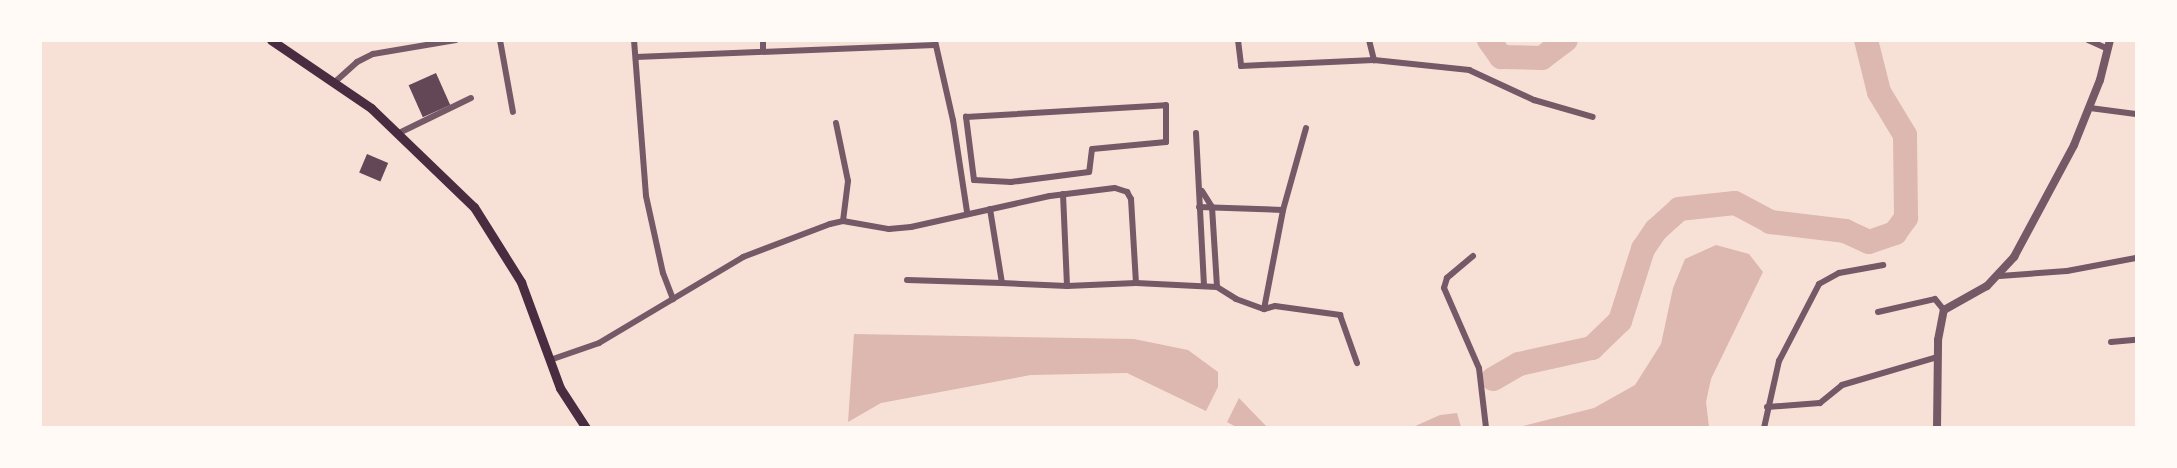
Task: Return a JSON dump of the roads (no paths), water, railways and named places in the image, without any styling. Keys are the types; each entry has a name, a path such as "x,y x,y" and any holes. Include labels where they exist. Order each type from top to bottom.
{"main road":[{"path":"271,40 336,81 399,133 474,207 521,282 566,399 586,428"}],"street":[{"path":"336,81 357,62 373,54 456,40"},
{"path":"500,40 513,112"},
{"path":"634,40 646,196 673,298"},
{"path":"763,40 763,51"},
{"path":"1238,40 1240,66 1374,60 1469,70 1534,100 1593,117"},
{"path":"1369,40 1374,60"},
{"path":"2088,40 2108,50"},
{"path":"2000,276 2074,145 2090,108 2110,40"},
{"path":"636,57 935,43 953,120 967,212"},
{"path":"399,133 471,98"},
{"path":"953,120 966,117 1167,105 1166,142 1092,149 1089,172 977,183 971,171 966,117"},
{"path":"2090,108 2136,114"},
{"path":"836,123 848,181 843,221"},
{"path":"1263,309 1283,210 1306,128"},
{"path":"1196,133 1202,191 1199,207 1204,286"},
{"path":"550,360 599,343 673,298 775,242 843,221 889,229 1063,194 1115,188 1127,192 1131,199 1136,283"},
{"path":"1202,191 1212,207 1217,287"},
{"path":"1063,194 1067,286"},
{"path":"1199,207 1283,210"},
{"path":"990,209 1002,282"},
{"path":"1473,256 1454,270 1444,288 1479,368 1484,391 1486,428"},
{"path":"1944,310 2000,276 2067,271 2136,258"},
{"path":"1764,428 1779,361 1819,284 1839,273 1883,265"},
{"path":"908,280 1067,286 1136,283 1217,287 1236,299 1263,309 1275,306 1340,315 1357,363"},
{"path":"1878,312 1933,299 1944,310"},
{"path":"1937,428 1937,357 1944,310"},
{"path":"2111,342 2136,340"},
{"path":"1767,407 1820,403 1842,385 1937,357"}],"waterway":[{"path":"1489,40 1501,57 1542,58 1566,40"},
{"path":"1493,379 1519,364 1592,348 1620,321 1643,249 1656,230 1679,209 1735,203 1770,222 1845,231 1869,242 1895,233 1906,218 1905,135 1879,92 1866,40"}]}
